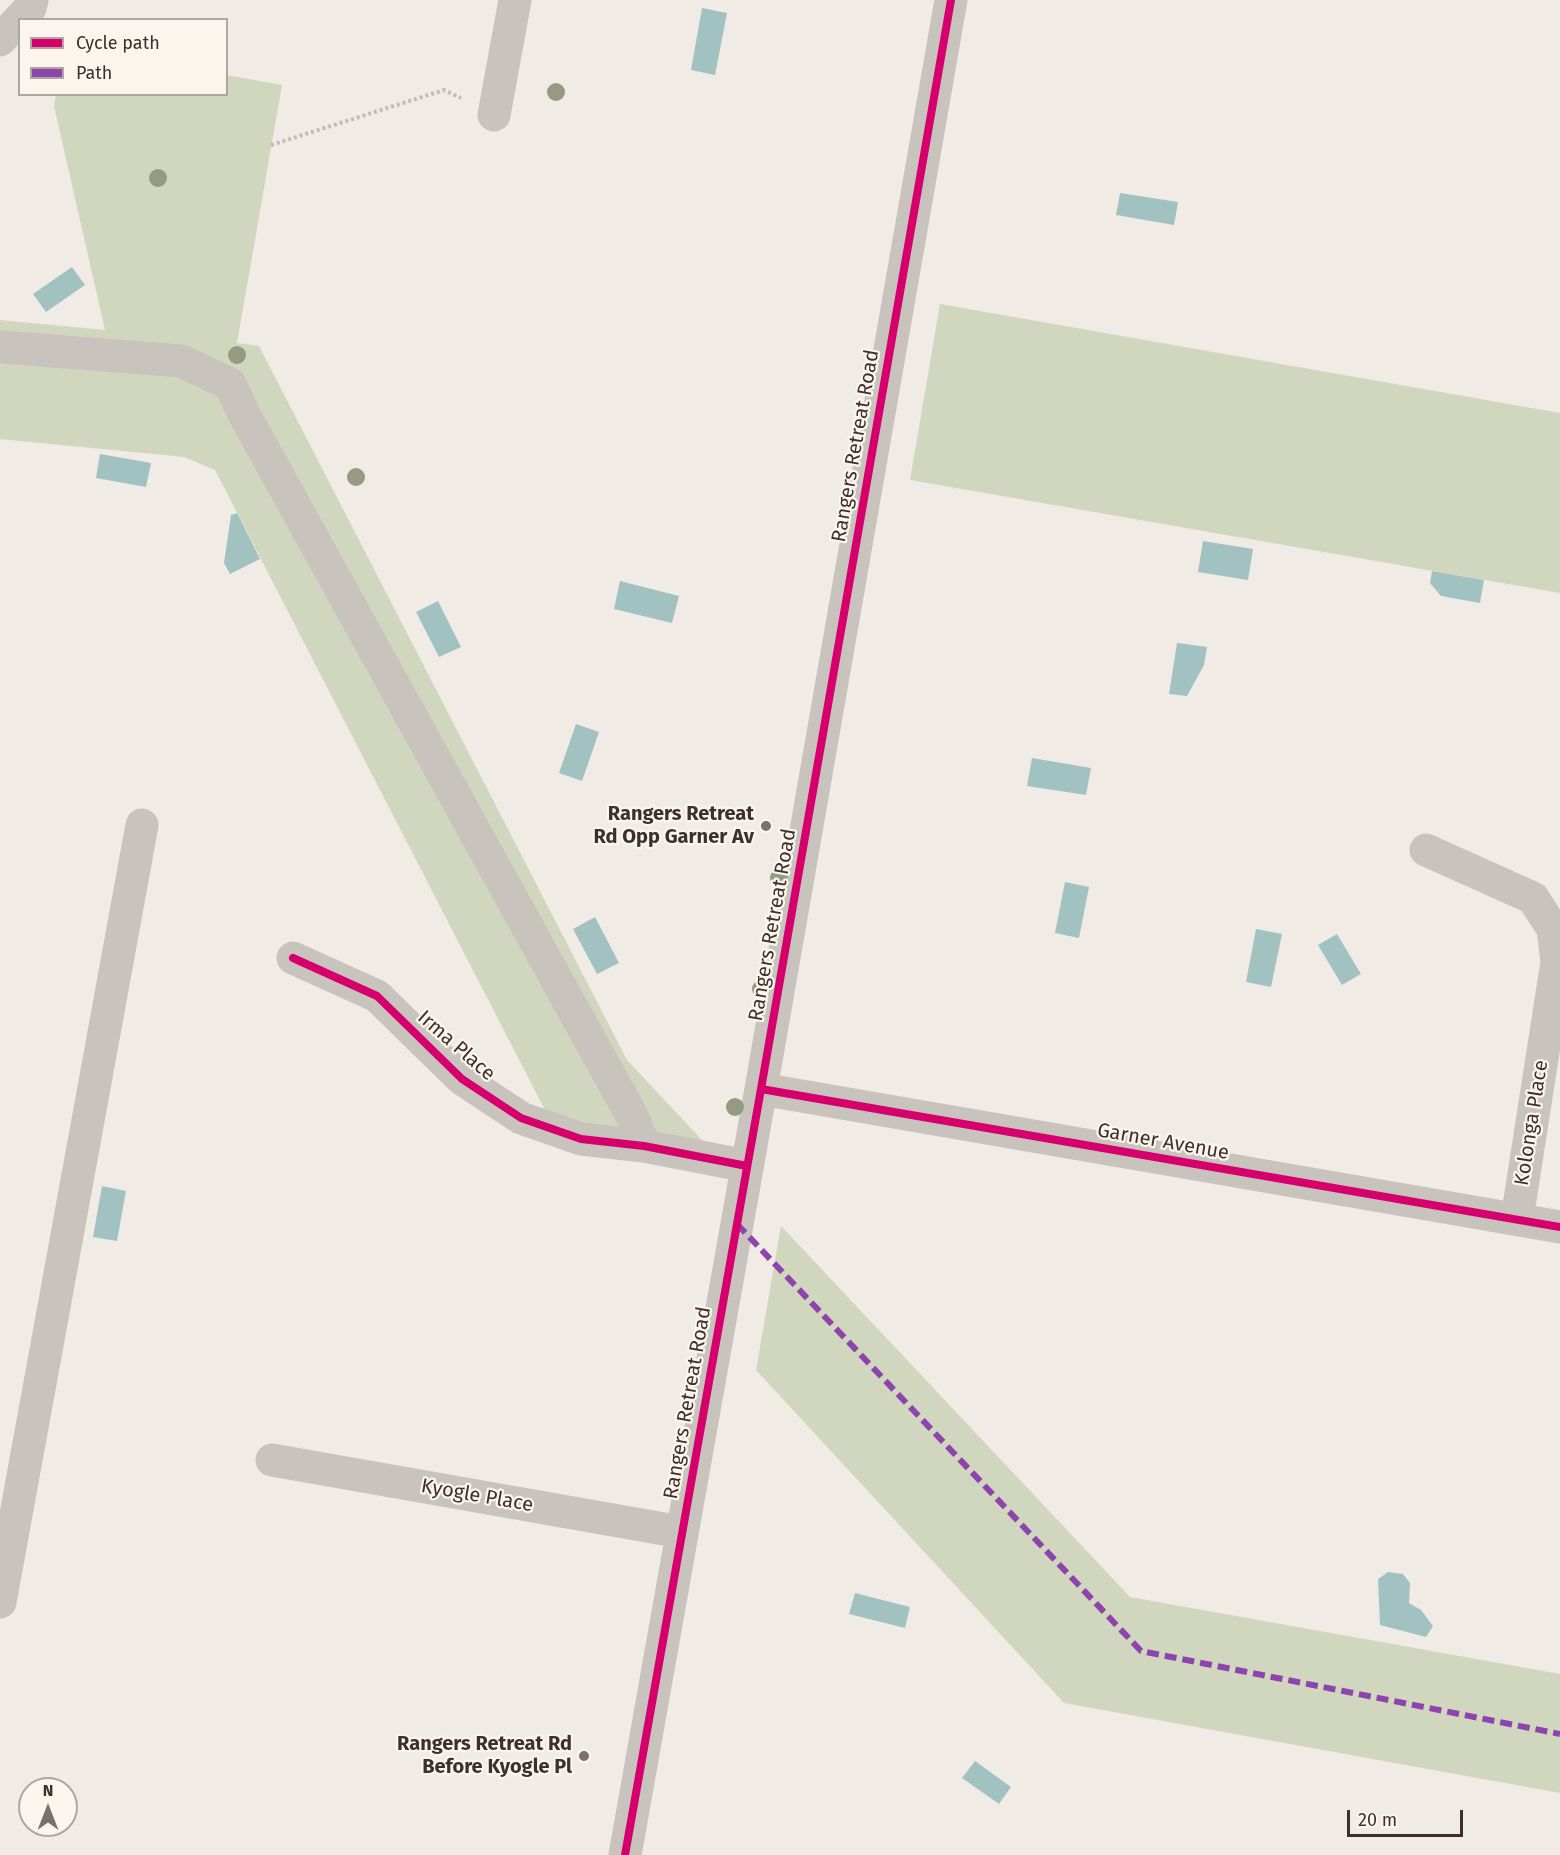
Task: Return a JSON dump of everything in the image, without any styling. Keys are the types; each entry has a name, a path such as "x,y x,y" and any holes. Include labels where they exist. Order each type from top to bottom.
{"street":[{"path":"21,18 30,8 32,0"},
{"path":"494,115 515,0"},
{"name":"Rangers Retreat Road","path":"625,1855 951,0"},
{"path":"0,40 18,21"},
{"path":"0,347 181,361 230,384 244,414 626,1105 644,1146"},
{"path":"0,1602 142,825"},
{"name":"Kolonga Place","path":"1426,850 1533,898 1553,929 1557,962 1517,1219"},
{"name":"Irma Place","path":"293,957 376,996 462,1078 521,1118 581,1139 644,1146 747,1166"},
{"name":"Garner Avenue","path":"761,1089 1560,1227"},
{"name":"Kyogle Place","path":"272,1460 681,1532"}],"path":[{"path":"271,145 444,90 494,115"}],"green space":[{"path":"228,75 282,85 237,343 259,346 627,1060 716,1155 553,1122 215,470 184,457 0,439 0,320 105,330 54,106 56,96 228,96"},
{"path":"940,304 1560,413 1560,593 910,480"},
{"path":"781,1226 1130,1597 1560,1674 1560,1793 1064,1703 756,1370"}],"water":[{"path":"702,8 727,13 715,75 691,70"},
{"path":"1120,193 1178,202 1174,225 1116,215"},
{"path":"72,267 85,285 46,312 33,294"},
{"path":"100,454 151,463 146,487 96,478"},
{"path":"237,513 260,559 230,574 224,563 231,515"},
{"path":"1203,541 1253,549 1248,580 1198,572"},
{"path":"1432,571 1484,580 1480,603 1441,596 1430,583"},
{"path":"620,581 679,596 672,623 614,609"},
{"path":"438,601 461,647 439,657 416,612"},
{"path":"1177,643 1207,647 1204,665 1187,696 1169,694"},
{"path":"576,724 599,732 582,781 559,773"},
{"path":"1032,758 1091,768 1086,795 1027,786"},
{"path":"1065,882 1089,887 1079,938 1055,933"},
{"path":"595,917 619,963 597,974 573,929"},
{"path":"1256,929 1282,934 1271,987 1246,982"},
{"path":"1337,934 1361,974 1342,985 1318,945"},
{"path":"102,1186 126,1191 117,1241 93,1237"},
{"path":"1388,1572 1403,1574 1410,1583 1409,1603 1421,1610 1433,1626 1426,1637 1380,1625 1378,1579"},
{"path":"855,1593 910,1607 905,1628 849,1614"},
{"path":"975,1761 1011,1787 999,1804 962,1778"}],"marked path":[{"path":"737,1224 1141,1651 1560,1734"}],"cycle path":[{"path":"625,1855 951,0"},
{"path":"293,958 377,996 462,1079 521,1118 581,1139 644,1146 747,1166"},
{"path":"761,1089 1560,1227"}],"place":[{"name":"Rangers Retreat Rd Opp Garner Av","path":"766,826"},
{"name":"Rangers Retreat Rd Before Kyogle Pl","path":"584,1756"}]}
